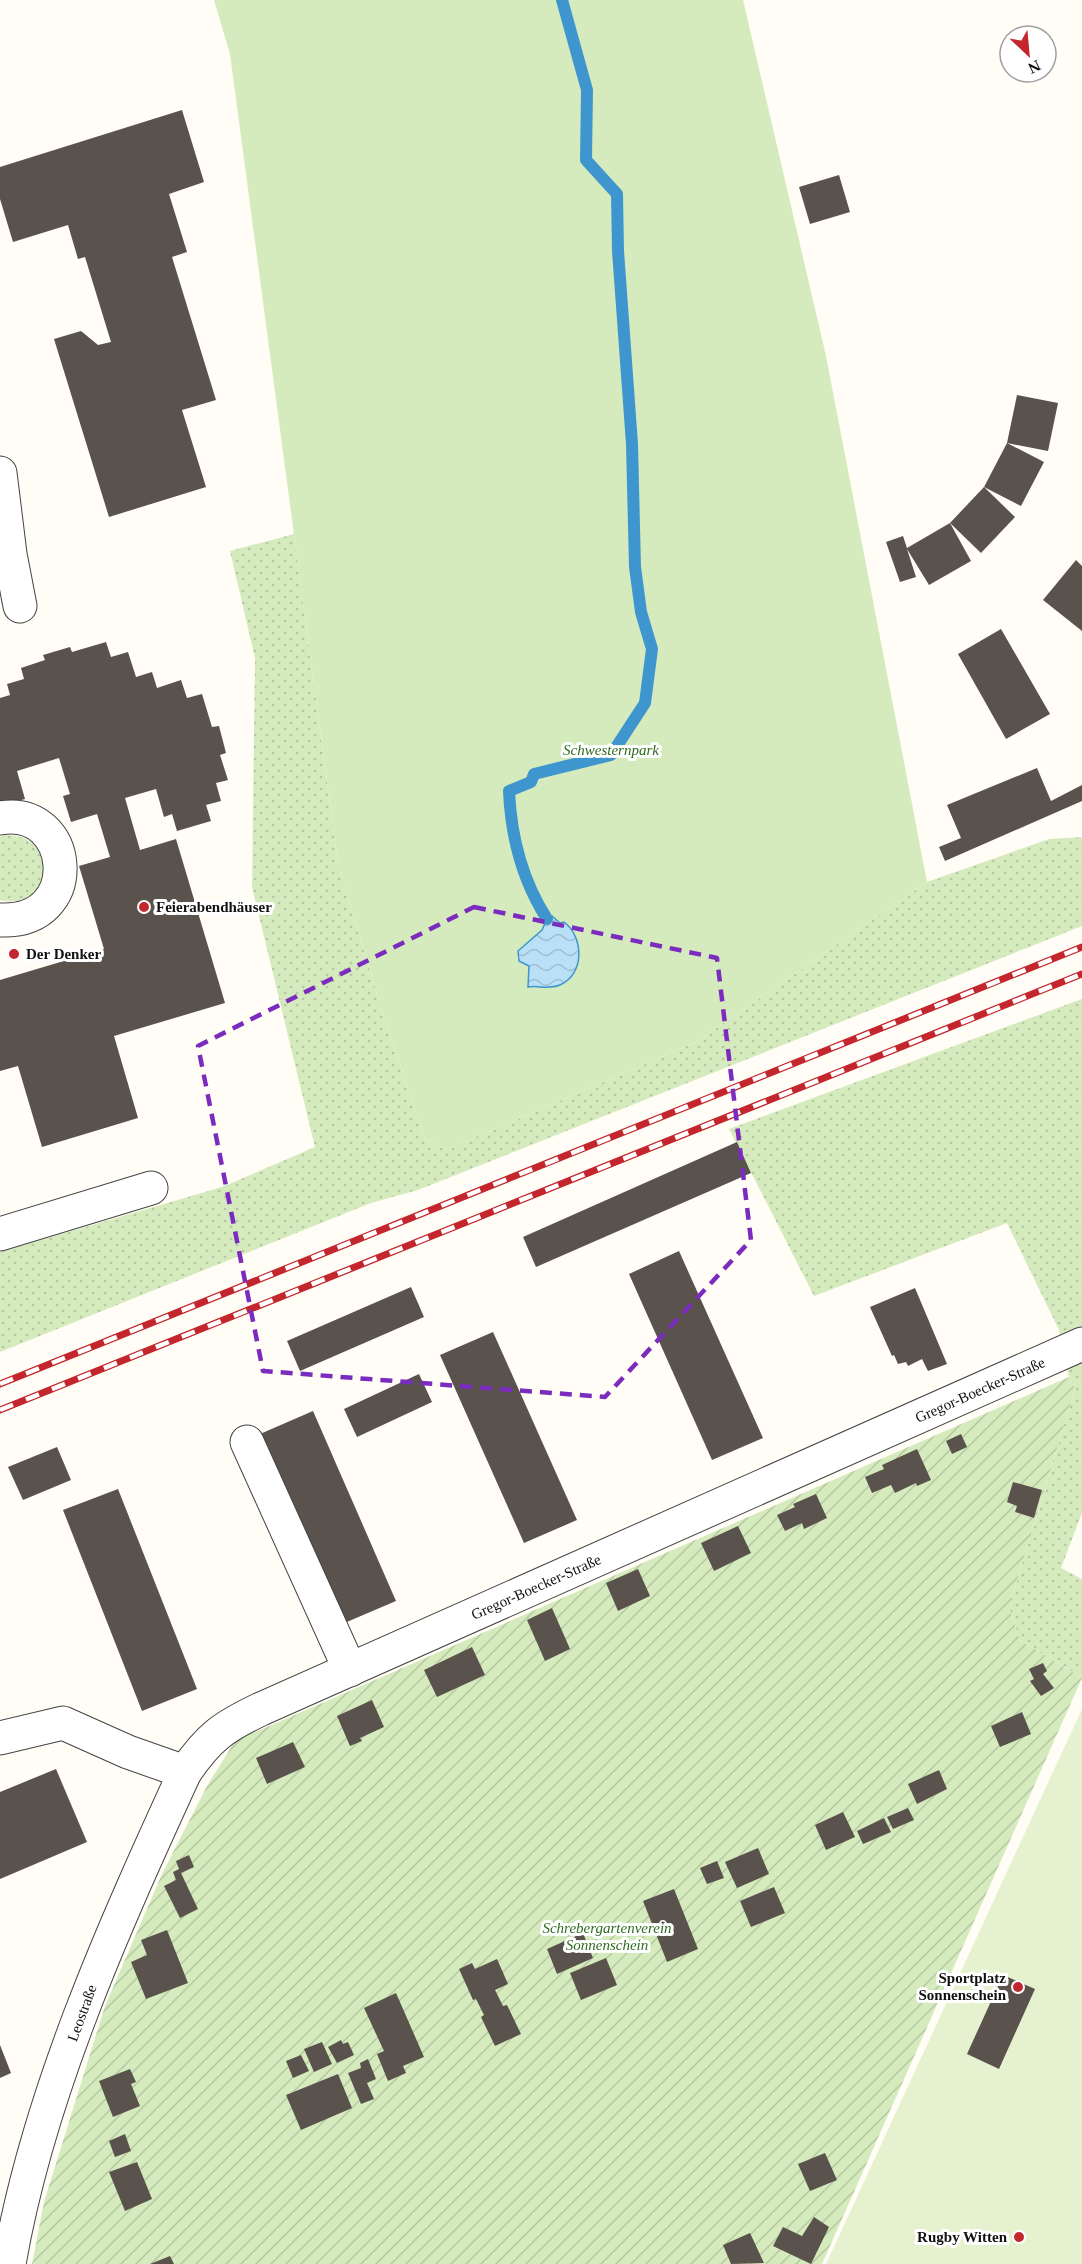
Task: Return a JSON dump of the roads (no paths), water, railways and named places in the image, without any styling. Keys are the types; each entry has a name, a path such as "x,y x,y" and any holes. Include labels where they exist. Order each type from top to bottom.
{"street":[{"path":"0,473 10,554 20,606"},
{"path":"0,818 15,817 43,829 57,850 61,869 56,891 44,907 24,919 0,920"},
{"path":"0,1234 151,1188"},
{"name":"Gregor-Boecker-Straße","path":"185,1772 199,1750 219,1731 261,1708 1082,1344"},
{"path":"247,1442 350,1670"},
{"path":"0,1738 63,1724 128,1752 185,1772"},
{"name":"Leostraße","path":"9,2264 25,2193 77,2024 135,1881 185,1772"}],"water":[{"path":"552,916 560,923 564,922 571,929 578,946 578,964 568,980 560,985 528,987 529,966 519,961 518,951 542,930 547,919"}],"waterway":[{"path":"547,919 531,889 519,858 512,825 509,791 531,782 534,774 611,755 645,703 652,649 641,612 635,567 632,444 618,251 617,194 586,160 587,90 562,0"}],"railway":[{"path":"0,1384 1082,947"},
{"path":"0,1410 1082,974"}],"place":[{"name":"Feierabendhäuser","path":"144,907"},
{"name":"Der Denker","path":"14,954"},
{"name":"Sportplatz Sonnenschein","path":"1018,1987"},
{"name":"Rugby Witten","path":"1019,2237"}],"park label":[{"name":"Schwesternpark","path":"611,750"},
{"name":"Schrebergartenverein Sonnenschein","path":"607,1936"}]}
